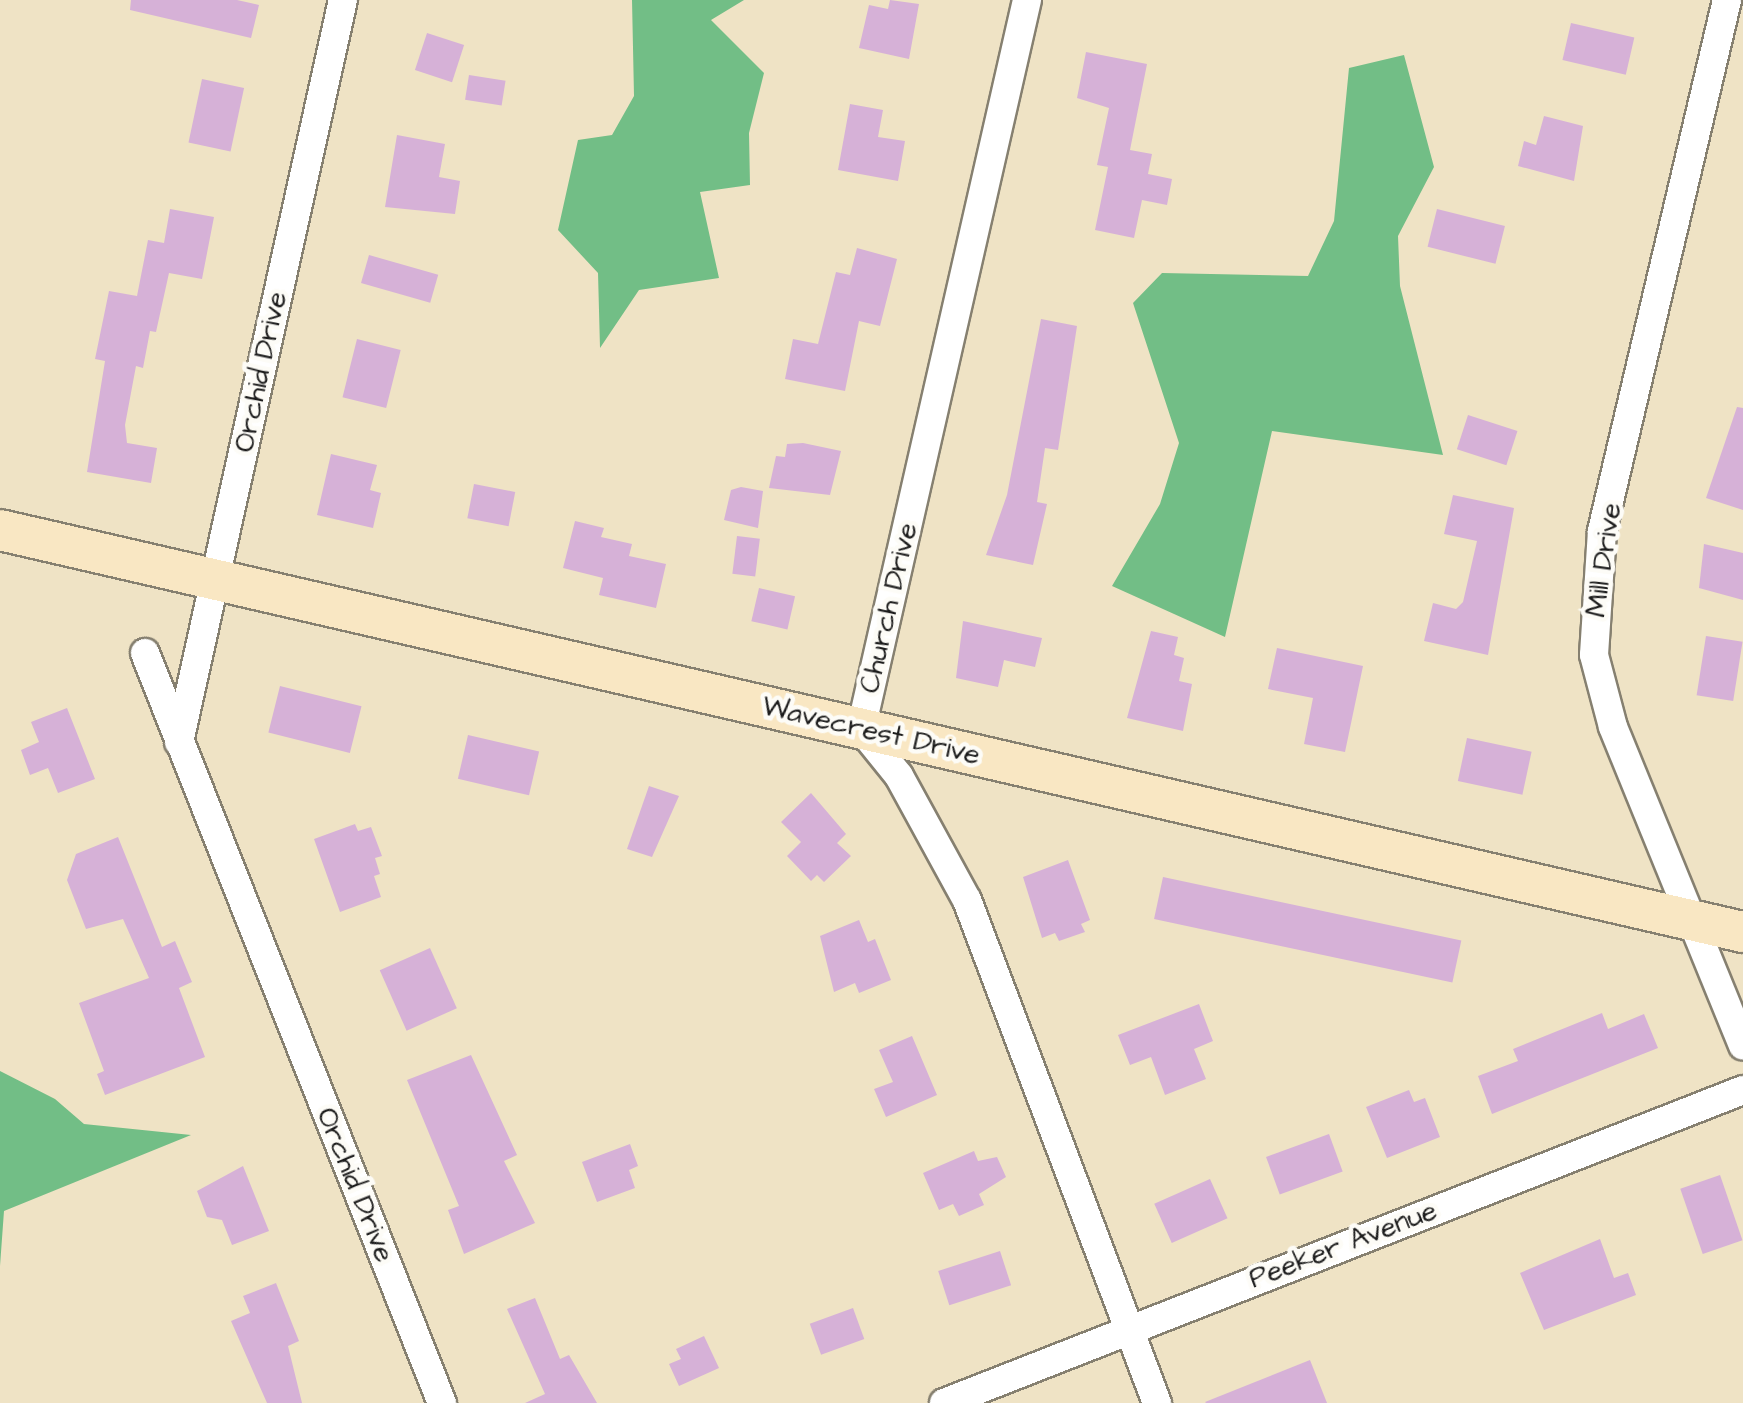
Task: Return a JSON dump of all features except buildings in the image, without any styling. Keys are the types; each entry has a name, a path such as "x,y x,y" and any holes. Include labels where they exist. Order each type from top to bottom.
{"street":[{"name":"Orchid Drive","path":"179,744 343,0"},
{"name":"Church Drive","path":"1027,0 861,729 899,776 967,900 1157,1403"},
{"name":"Mill Drive","path":"1728,0 1602,531 1594,655 1613,727 1743,1046"},
{"name":"Wavecrest Drive","path":"0,530 1743,932"},
{"name":"Orchid Drive","path":"145,653 442,1403"},
{"name":"Peeker Avenue","path":"944,1403 1743,1090"}],"green space":[{"path":"632,0 744,0 711,20 764,73 749,133 750,185 700,192 719,278 639,290 600,348 598,273 558,230 578,140 612,135 634,96"},
{"path":"1404,55 1434,167 1398,236 1400,286 1443,455 1272,431 1225,637 1112,586 1160,504 1179,443 1133,303 1162,273 1308,276 1334,221 1349,68"},
{"path":"0,1071 55,1099 84,1124 191,1135 4,1211 0,1266"}]}
